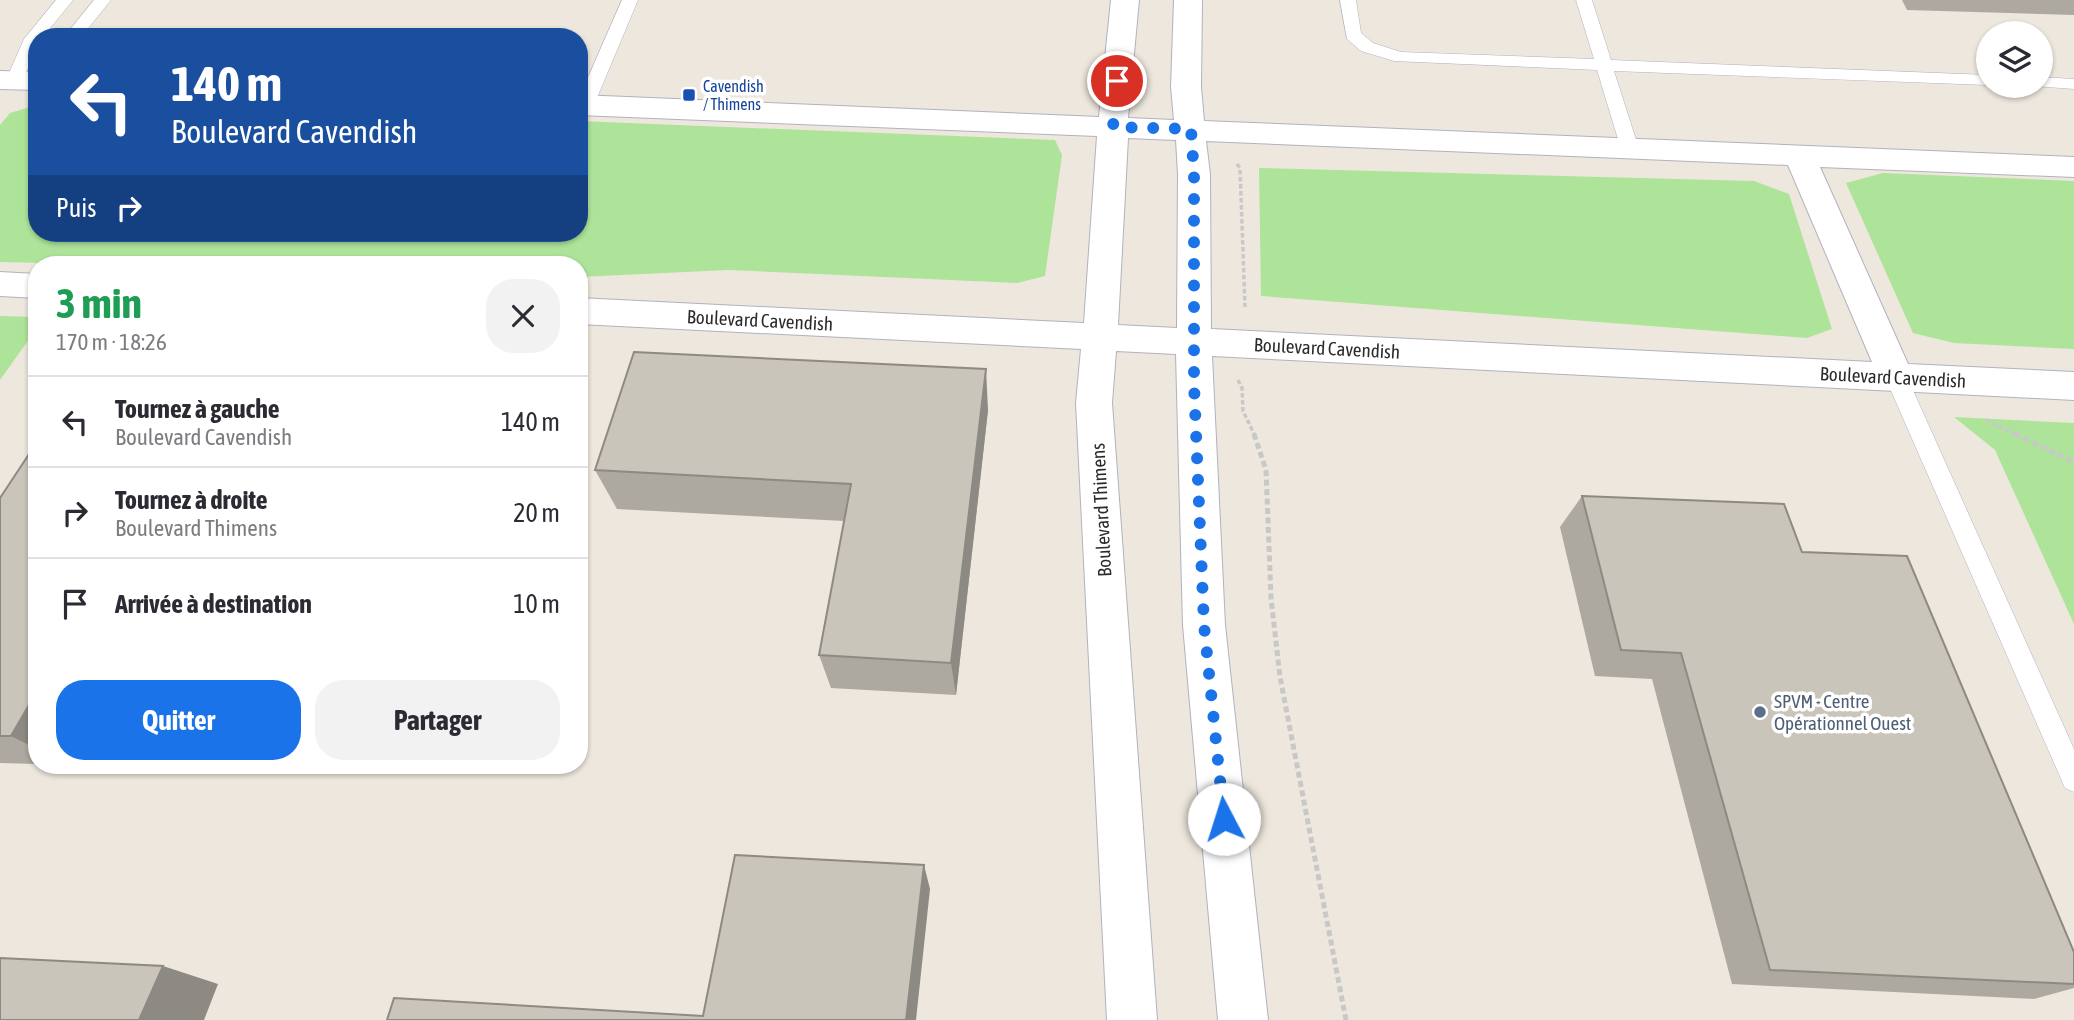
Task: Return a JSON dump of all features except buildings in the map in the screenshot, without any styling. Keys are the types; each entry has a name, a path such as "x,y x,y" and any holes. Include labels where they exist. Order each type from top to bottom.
{"main road":[{"name":"Boulevard Thimens","path":"1125,0 1113,127 1101,338 1094,403 1132,1020"},
{"path":"1188,0 1185,86 1194,174 1194,342 1204,625 1243,1020"},
{"path":"588,105 2074,167"},
{"path":"1800,155 1896,377"},
{"path":"0,284 28,286"},
{"name":"Boulevard Cavendish","path":"588,311 2074,386"}],"lane":[{"path":"41,28 65,0"},
{"path":"80,28 103,0"},
{"path":"588,92 630,0"},
{"path":"1348,0 1353,35 1367,47 1400,57 1976,79"},
{"path":"1584,0 1606,64 1630,149"},
{"path":"18,81 28,51"},
{"path":"2053,82 2074,83"},
{"path":"1896,377 2074,779"}],"path":[{"path":"1232,161 1240,168 1244,218 1242,254 1246,304 1237,313"},
{"path":"1242,388 1243,411 1258,440 1266,470 1272,609 1280,677 1346,1020"}],"green space":[{"path":"28,108 28,242 588,242 588,121 1055,140 1062,155 1045,276 1017,283 728,270 588,277 588,256 28,256 28,263 0,262 0,125 10,113"},
{"path":"1259,168 1754,181 1789,194 1832,329 1807,338 1261,296"},
{"path":"1883,173 2074,181 2074,349 1954,343 1913,333 1846,183"},
{"path":"0,316 28,317 28,341 0,380"},
{"path":"1954,417 2074,423 2074,624 1995,450"}],"place":[{"name":"Cavendish / Thimens","path":"689,95"},
{"name":"SPVM - Centre Opérationnel Ouest","path":"1760,712"}],"route":[{"path":"1117,81 1113,127 1191,129 1194,174 1194,384 1197,397 1204,625 1224,819"}]}
